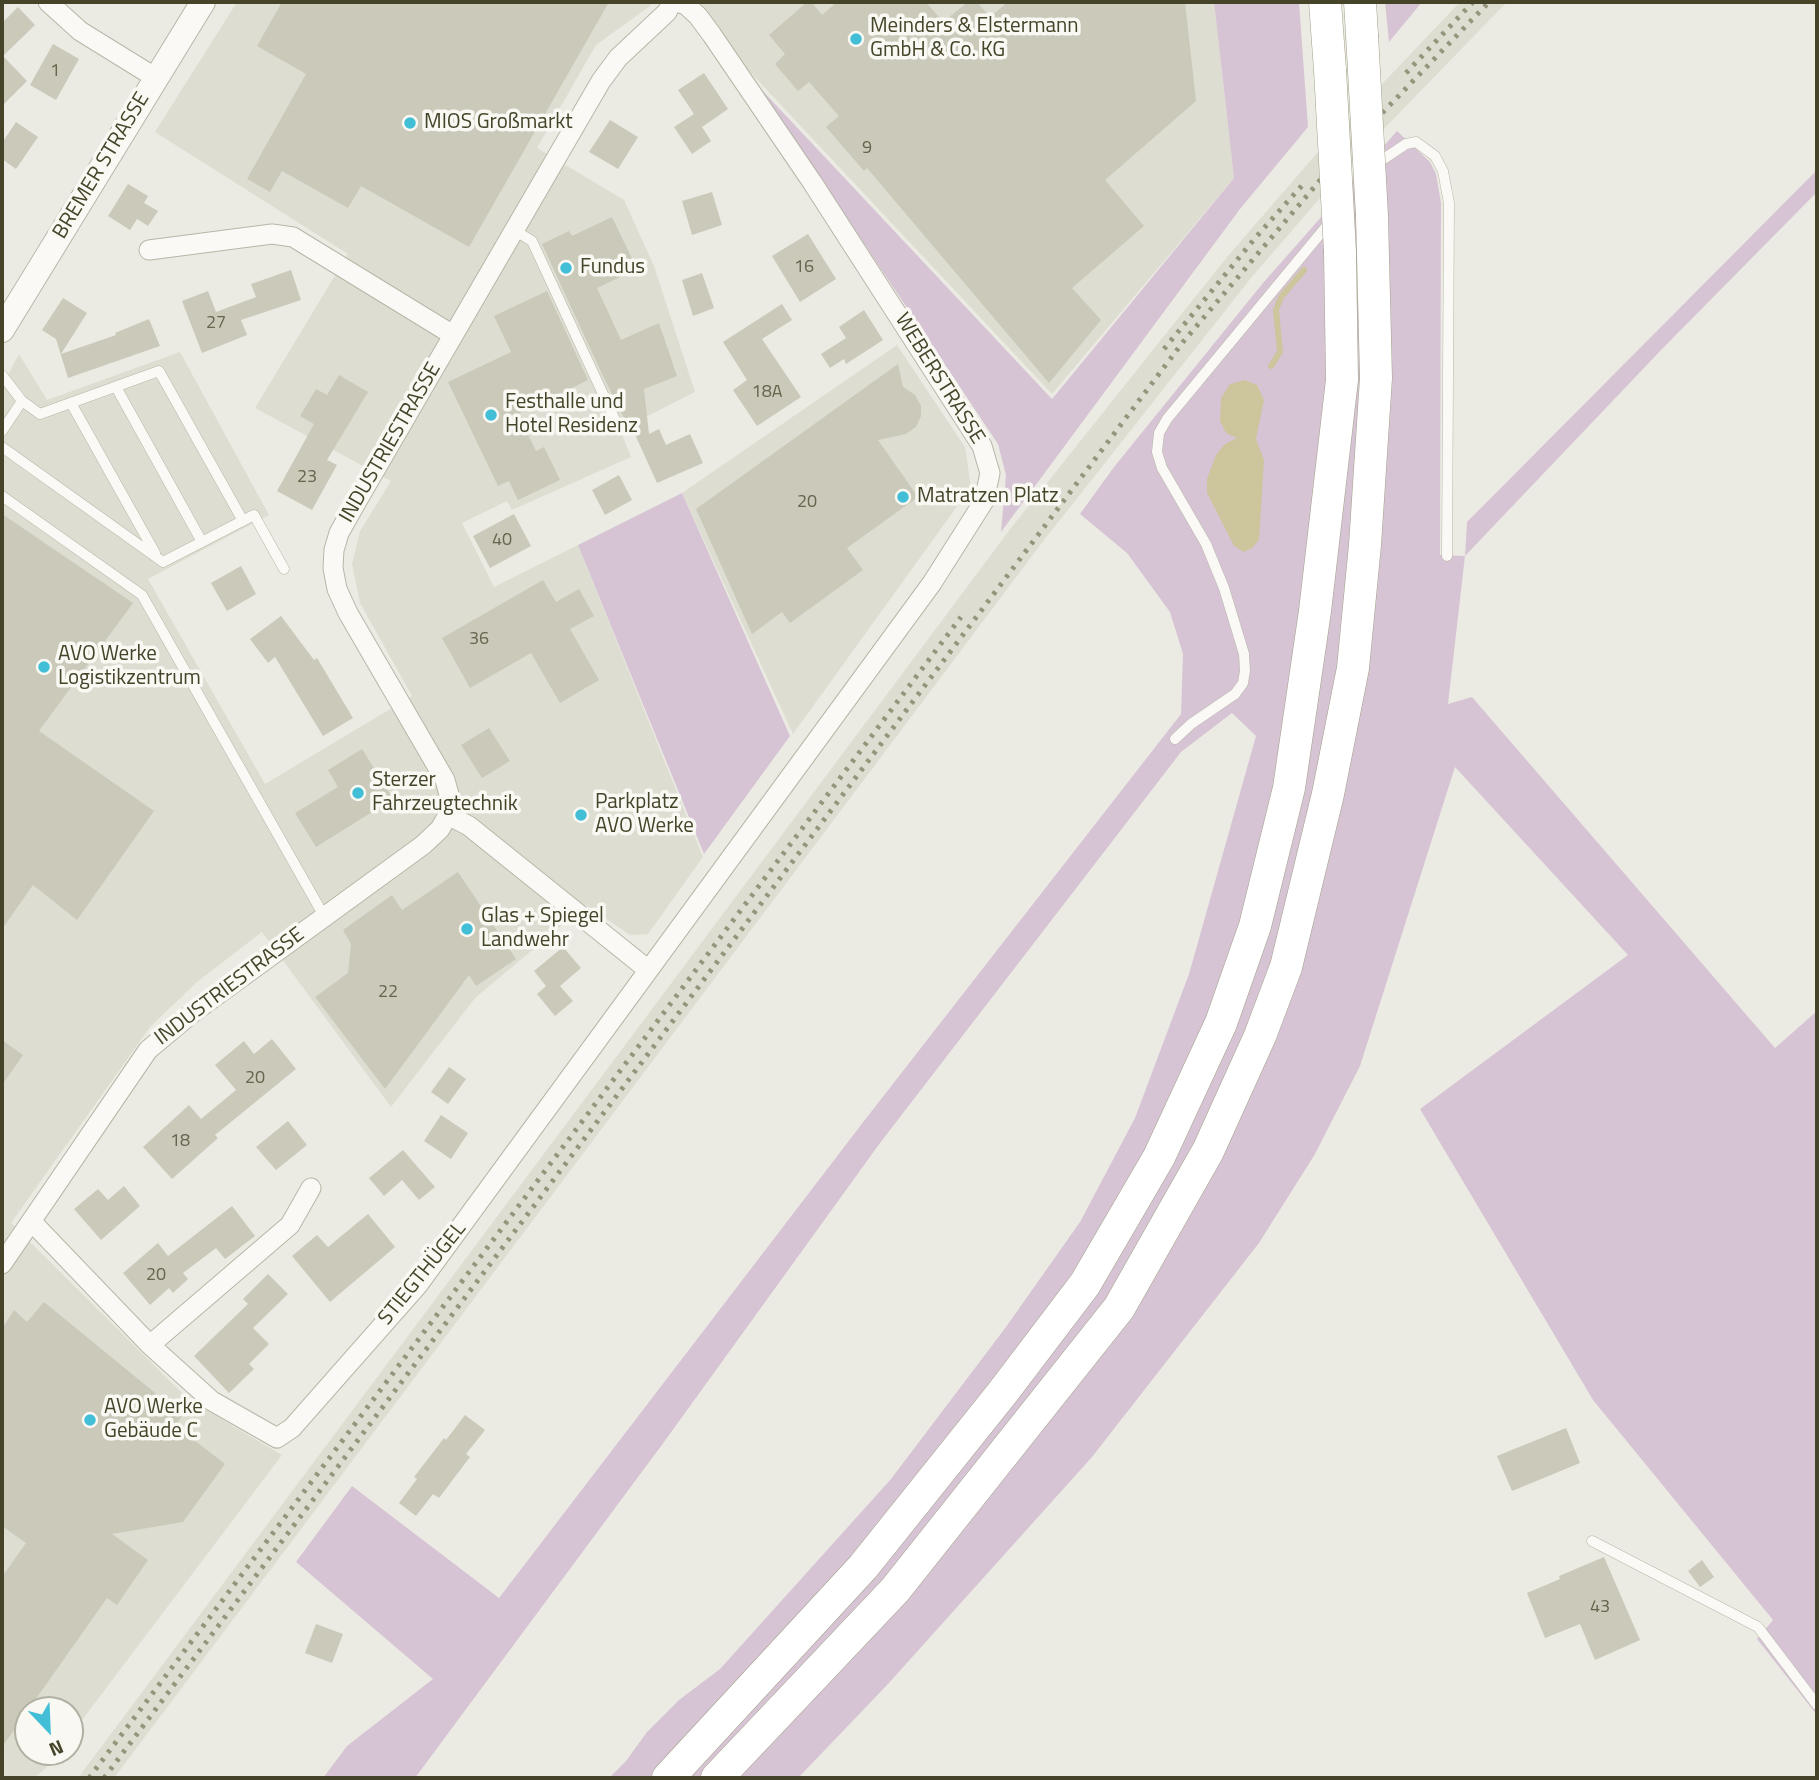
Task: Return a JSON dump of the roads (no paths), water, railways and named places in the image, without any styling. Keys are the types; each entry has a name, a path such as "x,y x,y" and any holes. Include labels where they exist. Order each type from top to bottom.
{"highway":[{"path":"668,1778 863,1567 1003,1392 1085,1284 1159,1157 1221,1023 1255,926 1289,788 1315,611 1342,380 1340,252 1325,2"},
{"path":"717,1778 895,1590 1119,1308 1208,1151 1260,1036 1286,967 1328,794 1353,668 1364,554 1376,378 1359,201 1363,35 1360,2"}],"street":[{"path":"48,2 80,31 156,78"},
{"name":"BREMER STRASSE","path":"2,330 203,2"},
{"name":"INDUSTRIESTRASSE","path":"2,1264 148,1050 191,1014 423,845 440,830 448,816 450,798 445,780 348,613 337,589 333,568 334,550 339,533 601,81 618,58 675,2"},
{"name":"WEBERSTRASSE","path":"647,969 932,583 984,501 990,473 982,446 812,182 698,16 686,5 675,2"},
{"path":"149,250 272,234 293,237 453,335"},
{"path":"448,816 500,842 647,969"},
{"name":"STIEGTHÜGEL","path":"32,1222 150,1345 212,1401 277,1438 292,1428 418,1285 647,969"},
{"path":"150,1345 290,1224 311,1188"}],"lane":[{"path":"1175,739 1191,724 1235,694 1243,683 1245,671 1244,654 1224,588 1175,479 1162,468 1157,452 1159,433 1167,419 1231,347 1309,250 1359,201 1382,160 1406,144 1416,142 1436,156 1443,171 1449,203 1447,556"},
{"path":"514,230 533,241 616,422"},
{"path":"2,375 22,401 40,414 159,371 243,521"},
{"path":"116,387 202,542"},
{"path":"2,431 22,401"},
{"path":"71,403 157,557"},
{"path":"2,447 163,562 254,515 284,569"},
{"path":"2,496 142,595 324,916"},
{"path":"1592,1541 1758,1627 1817,1705"}],"waterway":[{"path":"1271,366 1280,352 1276,310 1281,297 1304,270"}],"railway":[{"path":"1406,73 1473,2"},
{"path":"104,1778 1183,342 1338,159 1489,2"},
{"path":"1164,349 1306,181"},
{"path":"89,1778 961,617"}],"place":[{"name":"Meinders & Elstermann GmbH & Co. KG","path":"856,39"},
{"name":"MIOS Großmarkt","path":"410,123"},
{"name":"Fundus","path":"566,268"},
{"name":"Festhalle und Hotel Residenz","path":"491,415"},
{"name":"Matratzen Platz","path":"903,497"},
{"name":"AVO Werke Logistikzentrum","path":"44,667"},
{"name":"Sterzer Fahrzeugtechnik","path":"358,793"},
{"name":"Parkplatz AVO Werke","path":"581,815"},
{"name":"Glas + Spiegel Landwehr","path":"467,929"},
{"name":"AVO Werke Gebäude C","path":"90,1420"}]}
